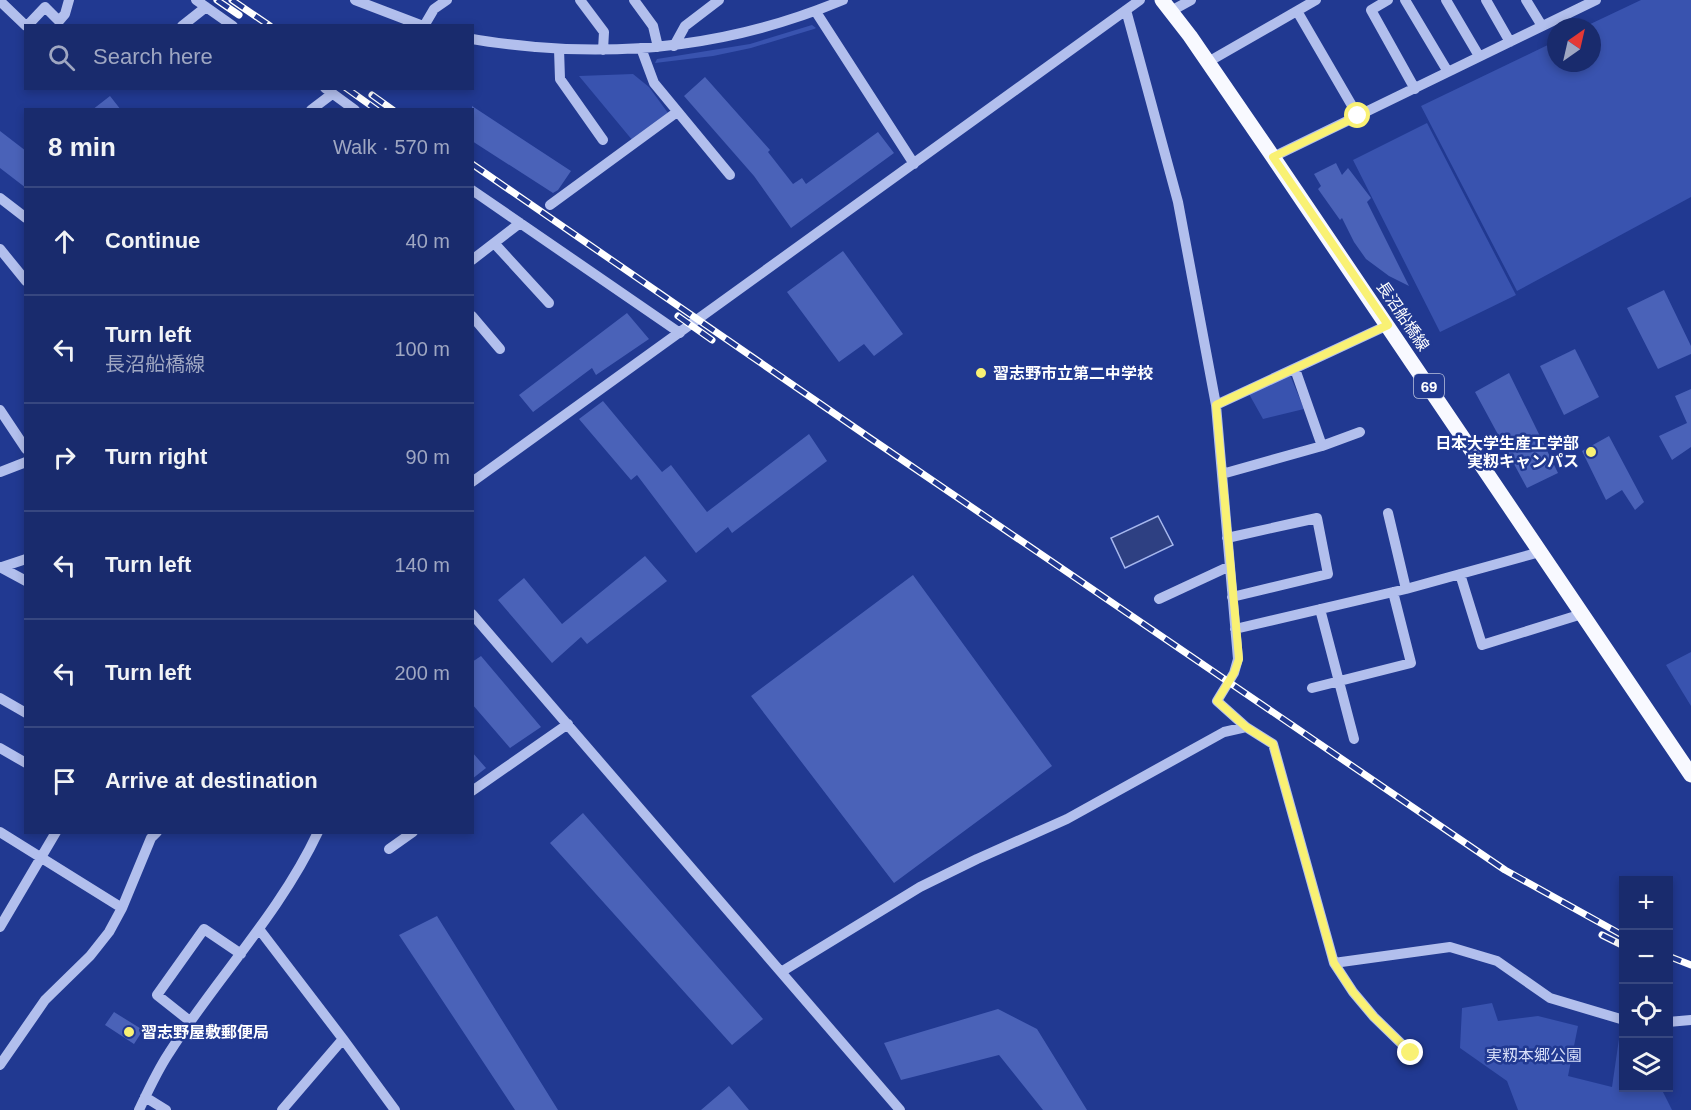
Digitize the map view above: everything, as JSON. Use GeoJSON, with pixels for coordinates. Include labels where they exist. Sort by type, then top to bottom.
{"type":"FeatureCollection","features":[{"type":"Feature","properties":{"kind":"main road","name":"長沼船橋線"},"geometry":{"type":"LineString","coordinates":[[1167,5],[1388,325],[1691,775]]}},
{"type":"Feature","properties":{"kind":"street"},"geometry":{"type":"LineString","coordinates":[[28,24],[45,7],[59,21],[65,14],[69,0]]}},
{"type":"Feature","properties":{"kind":"street"},"geometry":{"type":"LineString","coordinates":[[196,0],[230,24]]}},
{"type":"Feature","properties":{"kind":"street"},"geometry":{"type":"LineString","coordinates":[[355,0],[419,24]]}},
{"type":"Feature","properties":{"kind":"street"},"geometry":{"type":"LineString","coordinates":[[425,24],[434,9],[447,0]]}},
{"type":"Feature","properties":{"kind":"street"},"geometry":{"type":"LineString","coordinates":[[580,0],[604,32],[603,50]]}},
{"type":"Feature","properties":{"kind":"street"},"geometry":{"type":"LineString","coordinates":[[634,0],[654,26],[658,47]]}},
{"type":"Feature","properties":{"kind":"street"},"geometry":{"type":"LineString","coordinates":[[675,46],[685,26],[719,0]]}},
{"type":"Feature","properties":{"kind":"street"},"geometry":{"type":"LineString","coordinates":[[474,39],[559,49],[603,50],[675,46],[712,41],[749,32],[816,12],[843,0]]}},
{"type":"Feature","properties":{"kind":"street"},"geometry":{"type":"LineString","coordinates":[[474,481],[1140,0]]}},
{"type":"Feature","properties":{"kind":"street"},"geometry":{"type":"LineString","coordinates":[[1167,5],[1191,0]]}},
{"type":"Feature","properties":{"kind":"street"},"geometry":{"type":"LineString","coordinates":[[1208,62],[1316,0]]}},
{"type":"Feature","properties":{"kind":"street"},"geometry":{"type":"LineString","coordinates":[[1388,0],[1371,10],[1415,89]]}},
{"type":"Feature","properties":{"kind":"street"},"geometry":{"type":"LineString","coordinates":[[1405,0],[1448,72]]}},
{"type":"Feature","properties":{"kind":"street"},"geometry":{"type":"LineString","coordinates":[[1446,0],[1479,56]]}},
{"type":"Feature","properties":{"kind":"street"},"geometry":{"type":"LineString","coordinates":[[1486,0],[1510,42]]}},
{"type":"Feature","properties":{"kind":"street"},"geometry":{"type":"LineString","coordinates":[[1526,0],[1542,26]]}},
{"type":"Feature","properties":{"kind":"street"},"geometry":{"type":"LineString","coordinates":[[1273,157],[1596,0]]}},
{"type":"Feature","properties":{"kind":"street"},"geometry":{"type":"LineString","coordinates":[[0,1],[24,24]]}},
{"type":"Feature","properties":{"kind":"street"},"geometry":{"type":"LineString","coordinates":[[185,24],[206,7]]}},
{"type":"Feature","properties":{"kind":"street"},"geometry":{"type":"LineString","coordinates":[[1126,10],[1178,202],[1216,405],[1239,659],[1234,673],[1217,701],[1246,727],[1273,744],[1334,963],[1353,992],[1374,1017],[1411,1053]]}},
{"type":"Feature","properties":{"kind":"street"},"geometry":{"type":"LineString","coordinates":[[1298,11],[1358,116]]}},
{"type":"Feature","properties":{"kind":"street"},"geometry":{"type":"LineString","coordinates":[[816,12],[914,165]]}},
{"type":"Feature","properties":{"kind":"street"},"geometry":{"type":"LineString","coordinates":[[641,48],[654,82],[730,175]]}},
{"type":"Feature","properties":{"kind":"street"},"geometry":{"type":"LineString","coordinates":[[559,49],[560,79],[603,140]]}},
{"type":"Feature","properties":{"kind":"street"},"geometry":{"type":"LineString","coordinates":[[313,108],[328,91],[352,108]]}},
{"type":"Feature","properties":{"kind":"street"},"geometry":{"type":"LineString","coordinates":[[550,205],[677,112]]}},
{"type":"Feature","properties":{"kind":"street"},"geometry":{"type":"LineString","coordinates":[[474,191],[680,333]]}},
{"type":"Feature","properties":{"kind":"street"},"geometry":{"type":"LineString","coordinates":[[0,198],[24,216]]}},
{"type":"Feature","properties":{"kind":"street"},"geometry":{"type":"LineString","coordinates":[[474,258],[520,223]]}},
{"type":"Feature","properties":{"kind":"street"},"geometry":{"type":"LineString","coordinates":[[494,243],[549,303]]}},
{"type":"Feature","properties":{"kind":"street"},"geometry":{"type":"LineString","coordinates":[[1,253],[24,279]]}},
{"type":"Feature","properties":{"kind":"street"},"geometry":{"type":"LineString","coordinates":[[474,317],[500,349]]}},
{"type":"Feature","properties":{"kind":"street"},"geometry":{"type":"LineString","coordinates":[[1216,405],[1388,325]]}},
{"type":"Feature","properties":{"kind":"street"},"geometry":{"type":"LineString","coordinates":[[1295,369],[1322,446]]}},
{"type":"Feature","properties":{"kind":"street"},"geometry":{"type":"LineString","coordinates":[[0,410],[24,446]]}},
{"type":"Feature","properties":{"kind":"street"},"geometry":{"type":"LineString","coordinates":[[1222,474],[1322,446],[1360,432]]}},
{"type":"Feature","properties":{"kind":"street"},"geometry":{"type":"LineString","coordinates":[[0,472],[24,463]]}},
{"type":"Feature","properties":{"kind":"street"},"geometry":{"type":"LineString","coordinates":[[1388,513],[1406,590]]}},
{"type":"Feature","properties":{"kind":"street"},"geometry":{"type":"LineString","coordinates":[[1227,538],[1317,518],[1328,574],[1232,597]]}},
{"type":"Feature","properties":{"kind":"street"},"geometry":{"type":"LineString","coordinates":[[1235,629],[1406,590],[1540,552]]}},
{"type":"Feature","properties":{"kind":"street"},"geometry":{"type":"LineString","coordinates":[[1,567],[24,560]]}},
{"type":"Feature","properties":{"kind":"street"},"geometry":{"type":"LineString","coordinates":[[1159,598],[1230,566]]}},
{"type":"Feature","properties":{"kind":"street"},"geometry":{"type":"LineString","coordinates":[[1,567],[24,580]]}},
{"type":"Feature","properties":{"kind":"street"},"geometry":{"type":"LineString","coordinates":[[1460,574],[1482,645],[1582,614]]}},
{"type":"Feature","properties":{"kind":"street"},"geometry":{"type":"LineString","coordinates":[[1312,688],[1411,663],[1393,592]]}},
{"type":"Feature","properties":{"kind":"street"},"geometry":{"type":"LineString","coordinates":[[1320,609],[1354,739]]}},
{"type":"Feature","properties":{"kind":"street"},"geometry":{"type":"LineString","coordinates":[[474,616],[900,1110]]}},
{"type":"Feature","properties":{"kind":"street"},"geometry":{"type":"LineString","coordinates":[[0,698],[24,712]]}},
{"type":"Feature","properties":{"kind":"street"},"geometry":{"type":"LineString","coordinates":[[474,790],[568,724]]}},
{"type":"Feature","properties":{"kind":"street"},"geometry":{"type":"LineString","coordinates":[[781,972],[920,887],[1067,819],[1224,732],[1246,727]]}},
{"type":"Feature","properties":{"kind":"street"},"geometry":{"type":"LineString","coordinates":[[0,747],[24,762]]}},
{"type":"Feature","properties":{"kind":"street"},"geometry":{"type":"LineString","coordinates":[[0,832],[122,908]]}},
{"type":"Feature","properties":{"kind":"street"},"geometry":{"type":"LineString","coordinates":[[1,924],[55,834]]}},
{"type":"Feature","properties":{"kind":"street"},"geometry":{"type":"LineString","coordinates":[[0,1065],[45,1000],[90,956],[109,932],[122,908],[151,838],[155,834]]}},
{"type":"Feature","properties":{"kind":"street"},"geometry":{"type":"LineString","coordinates":[[139,1110],[168,1053],[259,929],[317,834]]}},
{"type":"Feature","properties":{"kind":"street"},"geometry":{"type":"LineString","coordinates":[[389,849],[410,834]]}},
{"type":"Feature","properties":{"kind":"street"},"geometry":{"type":"LineString","coordinates":[[192,1022],[157,995],[204,929],[241,954]]}},
{"type":"Feature","properties":{"kind":"street"},"geometry":{"type":"LineString","coordinates":[[259,929],[344,1039],[395,1110]]}},
{"type":"Feature","properties":{"kind":"street"},"geometry":{"type":"LineString","coordinates":[[1334,963],[1450,947],[1497,961],[1550,998],[1619,1019]]}},
{"type":"Feature","properties":{"kind":"street"},"geometry":{"type":"LineString","coordinates":[[1673,1022],[1691,1020]]}},
{"type":"Feature","properties":{"kind":"street"},"geometry":{"type":"LineString","coordinates":[[288,1108],[344,1039]]}},
{"type":"Feature","properties":{"kind":"street"},"geometry":{"type":"LineString","coordinates":[[145,1097],[166,1110]]}},
{"type":"Feature","properties":{"kind":"green space"},"geometry":{"type":"Polygon","coordinates":[[[1641,0],[1691,0],[1691,197],[1517,291],[1421,106],[1547,45],[1547,72],[1601,72],[1601,19],[1641,0]]]}},
{"type":"Feature","properties":{"kind":"green space"},"geometry":{"type":"Polygon","coordinates":[[[812,25],[816,28],[751,48],[713,56],[655,63],[657,59],[750,44],[812,25]]]}},
{"type":"Feature","properties":{"kind":"green space"},"geometry":{"type":"Polygon","coordinates":[[[633,74],[649,87],[668,113],[633,141],[579,76],[633,74]]]}},
{"type":"Feature","properties":{"kind":"green space"},"geometry":{"type":"Polygon","coordinates":[[[1427,123],[1516,295],[1440,332],[1353,160],[1427,123]]]}},
{"type":"Feature","properties":{"kind":"green space"},"geometry":{"type":"Polygon","coordinates":[[[1290,375],[1304,409],[1263,419],[1249,394],[1290,375]]]}},
{"type":"Feature","properties":{"kind":"green space"},"geometry":{"type":"Polygon","coordinates":[[[1691,652],[1691,706],[1666,665],[1691,652]]]}},
{"type":"Feature","properties":{"kind":"green space","name":"実籾本郷公園"},"geometry":{"type":"Polygon","coordinates":[[[1492,1003],[1498,1021],[1538,1016],[1578,1026],[1568,1076],[1612,1087],[1619,1039],[1619,1092],[1663,1092],[1672,1110],[1518,1110],[1507,1081],[1460,1048],[1462,1008],[1492,1003]]]}},
{"type":"Feature","properties":{"kind":"shaded area"},"geometry":{"type":"Polygon","coordinates":[[[1158,516],[1173,545],[1125,568],[1111,538],[1158,516]]]}},
{"type":"Feature","properties":{"kind":"building"},"geometry":{"type":"Polygon","coordinates":[[[705,77],[770,150],[768,152],[793,184],[802,178],[806,184],[878,132],[894,153],[791,228],[754,176],[684,96],[705,77]]]}},
{"type":"Feature","properties":{"kind":"building"},"geometry":{"type":"Polygon","coordinates":[[[110,96],[119,108],[95,108],[110,96]]]}},
{"type":"Feature","properties":{"kind":"building"},"geometry":{"type":"Polygon","coordinates":[[[472,106],[571,171],[558,190],[553,193],[474,142],[474,108],[472,106]]]}},
{"type":"Feature","properties":{"kind":"building"},"geometry":{"type":"Polygon","coordinates":[[[0,131],[24,149],[24,186],[0,168],[0,131]]]}},
{"type":"Feature","properties":{"kind":"building"},"geometry":{"type":"Polygon","coordinates":[[[1336,163],[1342,175],[1348,168],[1371,198],[1367,202],[1409,286],[1389,276],[1366,259],[1342,218],[1340,220],[1318,189],[1321,186],[1314,174],[1336,163]]]}},
{"type":"Feature","properties":{"kind":"building"},"geometry":{"type":"Polygon","coordinates":[[[843,251],[903,334],[874,356],[864,344],[839,362],[787,292],[843,251]]]}},
{"type":"Feature","properties":{"kind":"building"},"geometry":{"type":"Polygon","coordinates":[[[1664,290],[1691,346],[1691,354],[1658,369],[1627,308],[1664,290]]]}},
{"type":"Feature","properties":{"kind":"building"},"geometry":{"type":"Polygon","coordinates":[[[627,313],[649,339],[596,375],[592,368],[533,412],[519,395],[627,313]]]}},
{"type":"Feature","properties":{"kind":"building"},"geometry":{"type":"Polygon","coordinates":[[[1575,349],[1599,397],[1564,415],[1540,366],[1575,349]]]}},
{"type":"Feature","properties":{"kind":"building"},"geometry":{"type":"Polygon","coordinates":[[[1509,373],[1558,473],[1527,488],[1475,392],[1509,373]]]}},
{"type":"Feature","properties":{"kind":"building"},"geometry":{"type":"Polygon","coordinates":[[[1691,389],[1691,447],[1672,460],[1659,436],[1687,423],[1675,396],[1691,389]]]}},
{"type":"Feature","properties":{"kind":"building"},"geometry":{"type":"Polygon","coordinates":[[[603,401],[662,472],[671,465],[707,512],[809,434],[827,461],[732,533],[728,527],[696,553],[637,475],[631,480],[579,419],[603,401]]]}},
{"type":"Feature","properties":{"kind":"building"},"geometry":{"type":"Polygon","coordinates":[[[1609,436],[1644,502],[1635,510],[1622,490],[1606,500],[1582,451],[1609,436]]]}},
{"type":"Feature","properties":{"kind":"building"},"geometry":{"type":"Polygon","coordinates":[[[645,556],[667,581],[587,644],[581,637],[552,663],[498,600],[524,578],[562,624],[645,556]]]}},
{"type":"Feature","properties":{"kind":"building"},"geometry":{"type":"Polygon","coordinates":[[[913,575],[1052,766],[894,883],[751,696],[913,575]]]}},
{"type":"Feature","properties":{"kind":"building"},"geometry":{"type":"Polygon","coordinates":[[[481,656],[541,727],[510,748],[474,706],[474,661],[481,656]]]}},
{"type":"Feature","properties":{"kind":"building"},"geometry":{"type":"Polygon","coordinates":[[[474,754],[486,768],[474,777],[474,754]]]}},
{"type":"Feature","properties":{"kind":"building"},"geometry":{"type":"Polygon","coordinates":[[[583,813],[763,1019],[732,1045],[550,843],[583,813]]]}},
{"type":"Feature","properties":{"kind":"building"},"geometry":{"type":"Polygon","coordinates":[[[437,916],[558,1110],[515,1110],[399,935],[437,916]]]}},
{"type":"Feature","properties":{"kind":"building"},"geometry":{"type":"Polygon","coordinates":[[[998,1009],[1037,1029],[1087,1110],[1043,1110],[999,1055],[901,1080],[884,1043],[998,1009]]]}},
{"type":"Feature","properties":{"kind":"building"},"geometry":{"type":"Polygon","coordinates":[[[114,1012],[143,1030],[134,1044],[105,1025],[114,1012]]]}},
{"type":"Feature","properties":{"kind":"building"},"geometry":{"type":"Polygon","coordinates":[[[729,1086],[749,1110],[701,1110],[729,1086]]]}},
{"type":"Feature","properties":{"kind":"railway"},"geometry":{"type":"LineString","coordinates":[[217,0],[239,15]]}},
{"type":"Feature","properties":{"kind":"railway"},"geometry":{"type":"LineString","coordinates":[[232,0],[267,24]]}},
{"type":"Feature","properties":{"kind":"railway"},"geometry":{"type":"LineString","coordinates":[[349,90],[374,108]]}},
{"type":"Feature","properties":{"kind":"railway"},"geometry":{"type":"LineString","coordinates":[[372,95],[390,108]]}},
{"type":"Feature","properties":{"kind":"railway"},"geometry":{"type":"LineString","coordinates":[[474,165],[1505,870],[1619,933]]}},
{"type":"Feature","properties":{"kind":"railway"},"geometry":{"type":"LineString","coordinates":[[678,316],[712,340]]}},
{"type":"Feature","properties":{"kind":"railway"},"geometry":{"type":"LineString","coordinates":[[1602,935],[1619,944]]}},
{"type":"Feature","properties":{"kind":"railway"},"geometry":{"type":"LineString","coordinates":[[1673,958],[1691,965]]}},
{"type":"Feature","properties":{"kind":"place","name":"習志野市立第二中学校"},"geometry":{"type":"Point","coordinates":[981,373]}},
{"type":"Feature","properties":{"kind":"place","name":"日本大学生産工学部 実籾キャンパス"},"geometry":{"type":"Point","coordinates":[1591,452]}},
{"type":"Feature","properties":{"kind":"place","name":"習志野屋敷郵便局"},"geometry":{"type":"Point","coordinates":[129,1032]}},
{"type":"Feature","properties":{"kind":"route"},"geometry":{"type":"LineString","coordinates":[[1358,116],[1273,157],[1388,325],[1216,405],[1239,659],[1234,673],[1217,701],[1246,727],[1273,744],[1334,963],[1353,992],[1374,1017],[1411,1053]]}}]}
